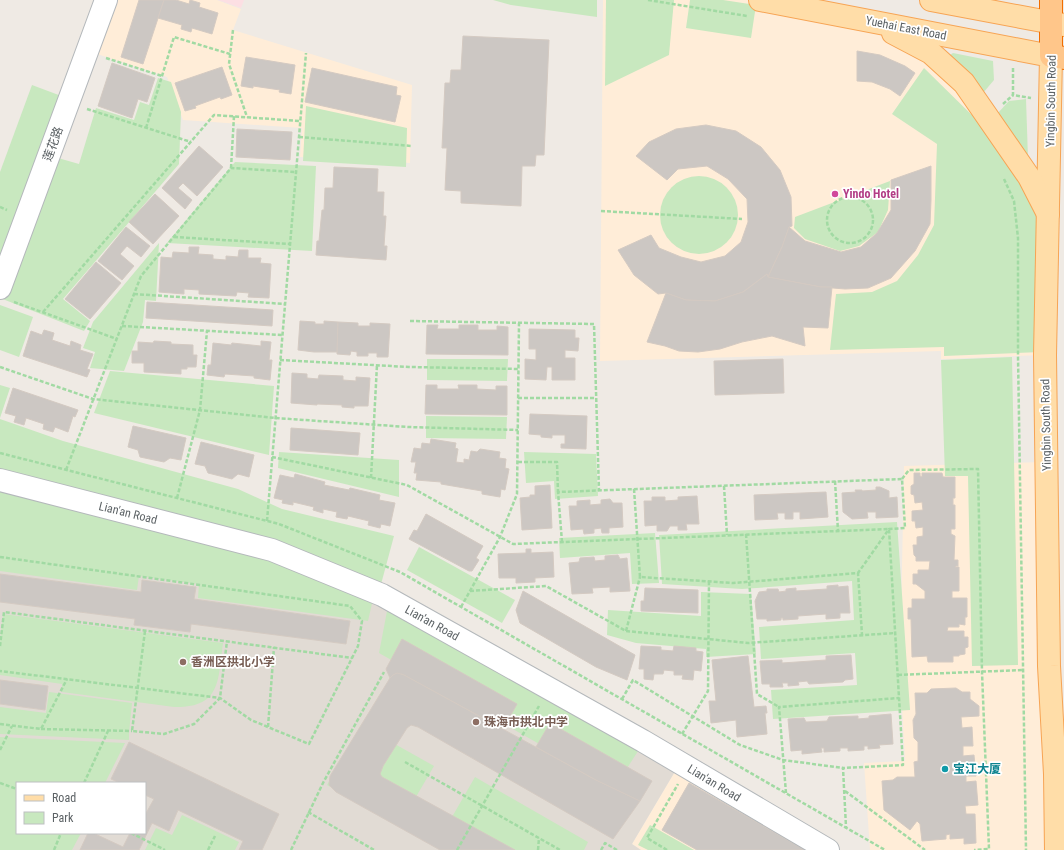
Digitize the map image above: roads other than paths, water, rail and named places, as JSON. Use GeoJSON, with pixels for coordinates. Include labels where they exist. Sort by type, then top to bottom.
{"type":"FeatureCollection","features":[{"type":"Feature","properties":{"kind":"highway","name":"Yingbin South Road"},"geometry":{"type":"LineString","coordinates":[[1051,0],[1057,24],[1058,57]]}},
{"type":"Feature","properties":{"kind":"main road"},"geometry":{"type":"LineString","coordinates":[[931,0],[1057,24]]}},
{"type":"Feature","properties":{"kind":"main road","name":"Yuehai East Road"},"geometry":{"type":"LineString","coordinates":[[757,9],[873,22],[1058,57]]}},
{"type":"Feature","properties":{"kind":"main road"},"geometry":{"type":"LineString","coordinates":[[873,22],[931,53],[964,83],[1029,177],[1048,216]]}},
{"type":"Feature","properties":{"kind":"main road","name":"Yingbin South Road"},"geometry":{"type":"LineString","coordinates":[[1056,850],[1055,774],[1049,658],[1045,355],[1048,216],[1058,57]]}},
{"type":"Feature","properties":{"kind":"main road"},"geometry":{"type":"LineString","coordinates":[[1047,283],[1052,266],[1057,258],[1064,253]]}},
{"type":"Feature","properties":{"kind":"main road"},"geometry":{"type":"LineString","coordinates":[[1055,774],[1058,746],[1064,736]]}},
{"type":"Feature","properties":{"kind":"street","name":"莲花路"},"geometry":{"type":"LineString","coordinates":[[4,294],[68,103],[106,0]]}},
{"type":"Feature","properties":{"kind":"street","name":"Lian'an Road"},"geometry":{"type":"LineString","coordinates":[[0,480],[272,550],[382,595],[643,741],[828,850]]}},
{"type":"Feature","properties":{"kind":"place","name":"Yindo Hotel"},"geometry":{"type":"Point","coordinates":[835,194]}},
{"type":"Feature","properties":{"kind":"place","name":"香洲区拱北小学"},"geometry":{"type":"Point","coordinates":[183,662]}},
{"type":"Feature","properties":{"kind":"place","name":"珠海市拱北中学"},"geometry":{"type":"Point","coordinates":[476,722]}},
{"type":"Feature","properties":{"kind":"place","name":"宝江大厦"},"geometry":{"type":"Point","coordinates":[945,769]}}]}
